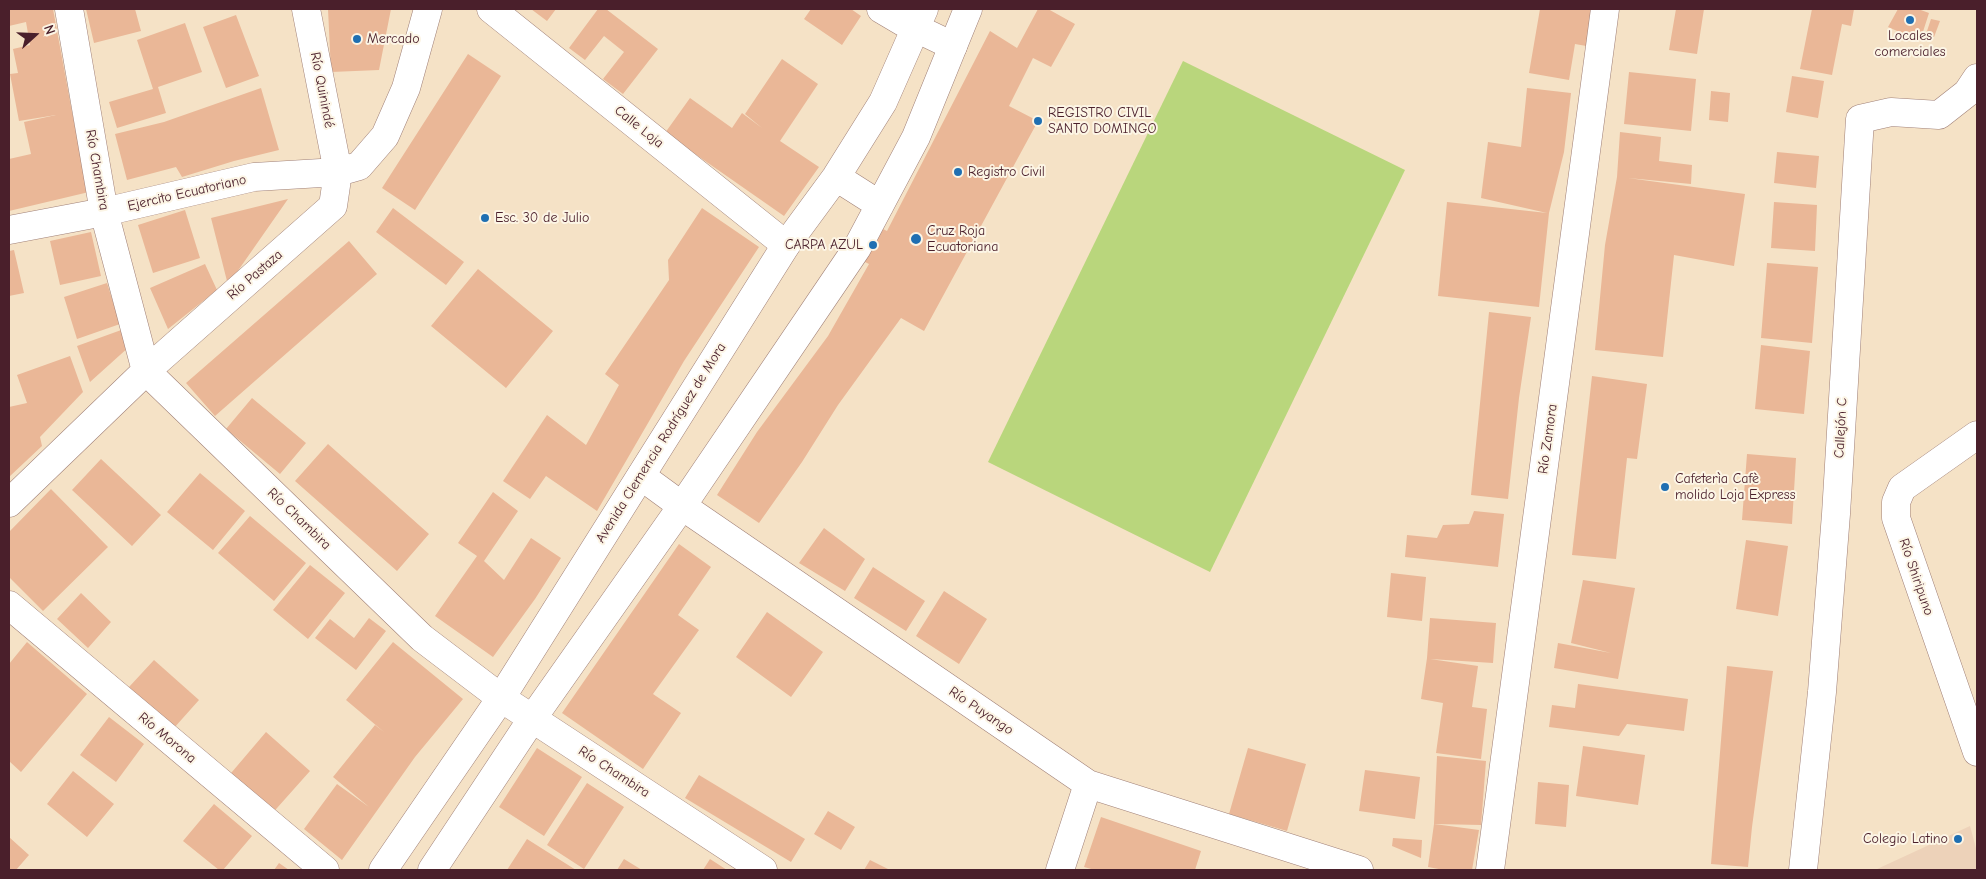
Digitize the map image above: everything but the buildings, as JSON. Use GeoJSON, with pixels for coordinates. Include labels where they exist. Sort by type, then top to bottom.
{"type":"FeatureCollection","features":[{"type":"Feature","properties":{"kind":"street","name":"Río Chambira"},"geometry":{"type":"LineString","coordinates":[[69,9],[104,212],[146,371],[422,638],[501,698],[763,870]]}},
{"type":"Feature","properties":{"kind":"street","name":"Río Quinindé"},"geometry":{"type":"LineString","coordinates":[[306,9],[338,172]]}},
{"type":"Feature","properties":{"kind":"street"},"geometry":{"type":"LineString","coordinates":[[338,172],[360,166],[385,136],[406,88],[428,9]]}},
{"type":"Feature","properties":{"kind":"street","name":"Calle Loja"},"geometry":{"type":"LineString","coordinates":[[491,9],[786,246]]}},
{"type":"Feature","properties":{"kind":"street"},"geometry":{"type":"LineString","coordinates":[[881,9],[921,19],[953,46]]}},
{"type":"Feature","properties":{"kind":"street"},"geometry":{"type":"LineString","coordinates":[[432,870],[532,718],[682,506],[857,248],[916,137],[968,9]]}},
{"type":"Feature","properties":{"kind":"street","name":"Río Zamora"},"geometry":{"type":"LineString","coordinates":[[1490,870],[1606,9]]}},
{"type":"Feature","properties":{"kind":"street","name":"Avenida Clemencia Rodríguez de Mora"},"geometry":{"type":"LineString","coordinates":[[384,870],[501,698],[786,246],[836,177],[882,102],[921,19]]}},
{"type":"Feature","properties":{"kind":"street","name":"Callejón C"},"geometry":{"type":"LineString","coordinates":[[1803,870],[1822,692],[1836,514],[1860,119],[1891,112],[1939,115],[1968,93],[1977,78]]}},
{"type":"Feature","properties":{"kind":"street","name":"Ejercito Ecuatoriano"},"geometry":{"type":"LineString","coordinates":[[9,230],[104,212],[254,177],[338,172]]}},
{"type":"Feature","properties":{"kind":"street","name":"Río Pastaza"},"geometry":{"type":"LineString","coordinates":[[9,503],[146,371],[333,206],[338,172]]}},
{"type":"Feature","properties":{"kind":"street"},"geometry":{"type":"LineString","coordinates":[[836,177],[880,205]]}},
{"type":"Feature","properties":{"kind":"street","name":"Río Shiripuno"},"geometry":{"type":"LineString","coordinates":[[1976,744],[1896,518],[1896,502],[1902,488],[1977,435]]}},
{"type":"Feature","properties":{"kind":"street","name":"Río Puyango"},"geometry":{"type":"LineString","coordinates":[[641,476],[1088,784],[1359,870]]}},
{"type":"Feature","properties":{"kind":"street","name":"Río Morona"},"geometry":{"type":"LineString","coordinates":[[9,605],[325,870]]}},
{"type":"Feature","properties":{"kind":"street"},"geometry":{"type":"LineString","coordinates":[[1060,870],[1088,784]]}},
{"type":"Feature","properties":{"kind":"shaded area","name":"Colegio Latino"},"geometry":{"type":"Polygon","coordinates":[[[1970,826],[1977,852],[1977,870],[1875,870],[1970,826]]]}},
{"type":"Feature","properties":{"kind":"green space"},"geometry":{"type":"Polygon","coordinates":[[[1183,61],[1405,170],[1210,572],[988,462],[1183,61]]]}},
{"type":"Feature","properties":{"kind":"place","name":"Locales comerciales"},"geometry":{"type":"Point","coordinates":[1910,20]}},
{"type":"Feature","properties":{"kind":"place","name":"Mercado"},"geometry":{"type":"Point","coordinates":[357,39]}},
{"type":"Feature","properties":{"kind":"place","name":"REGISTRO CIVIL SANTO DOMINGO"},"geometry":{"type":"Point","coordinates":[1038,121]}},
{"type":"Feature","properties":{"kind":"place","name":"Registro Civil"},"geometry":{"type":"Point","coordinates":[958,172]}},
{"type":"Feature","properties":{"kind":"place","name":"Esc. 30 de Julio"},"geometry":{"type":"Point","coordinates":[485,218]}},
{"type":"Feature","properties":{"kind":"place","name":"Cruz Roja Ecuatoriana"},"geometry":{"type":"Point","coordinates":[916,239]}},
{"type":"Feature","properties":{"kind":"place","name":"CARPA AZUL"},"geometry":{"type":"Point","coordinates":[873,245]}},
{"type":"Feature","properties":{"kind":"place","name":"Cafeterìa Cafè molido Loja Express"},"geometry":{"type":"Point","coordinates":[1665,487]}},
{"type":"Feature","properties":{"kind":"place","name":"Colegio Latino"},"geometry":{"type":"Point","coordinates":[1958,839]}}]}
